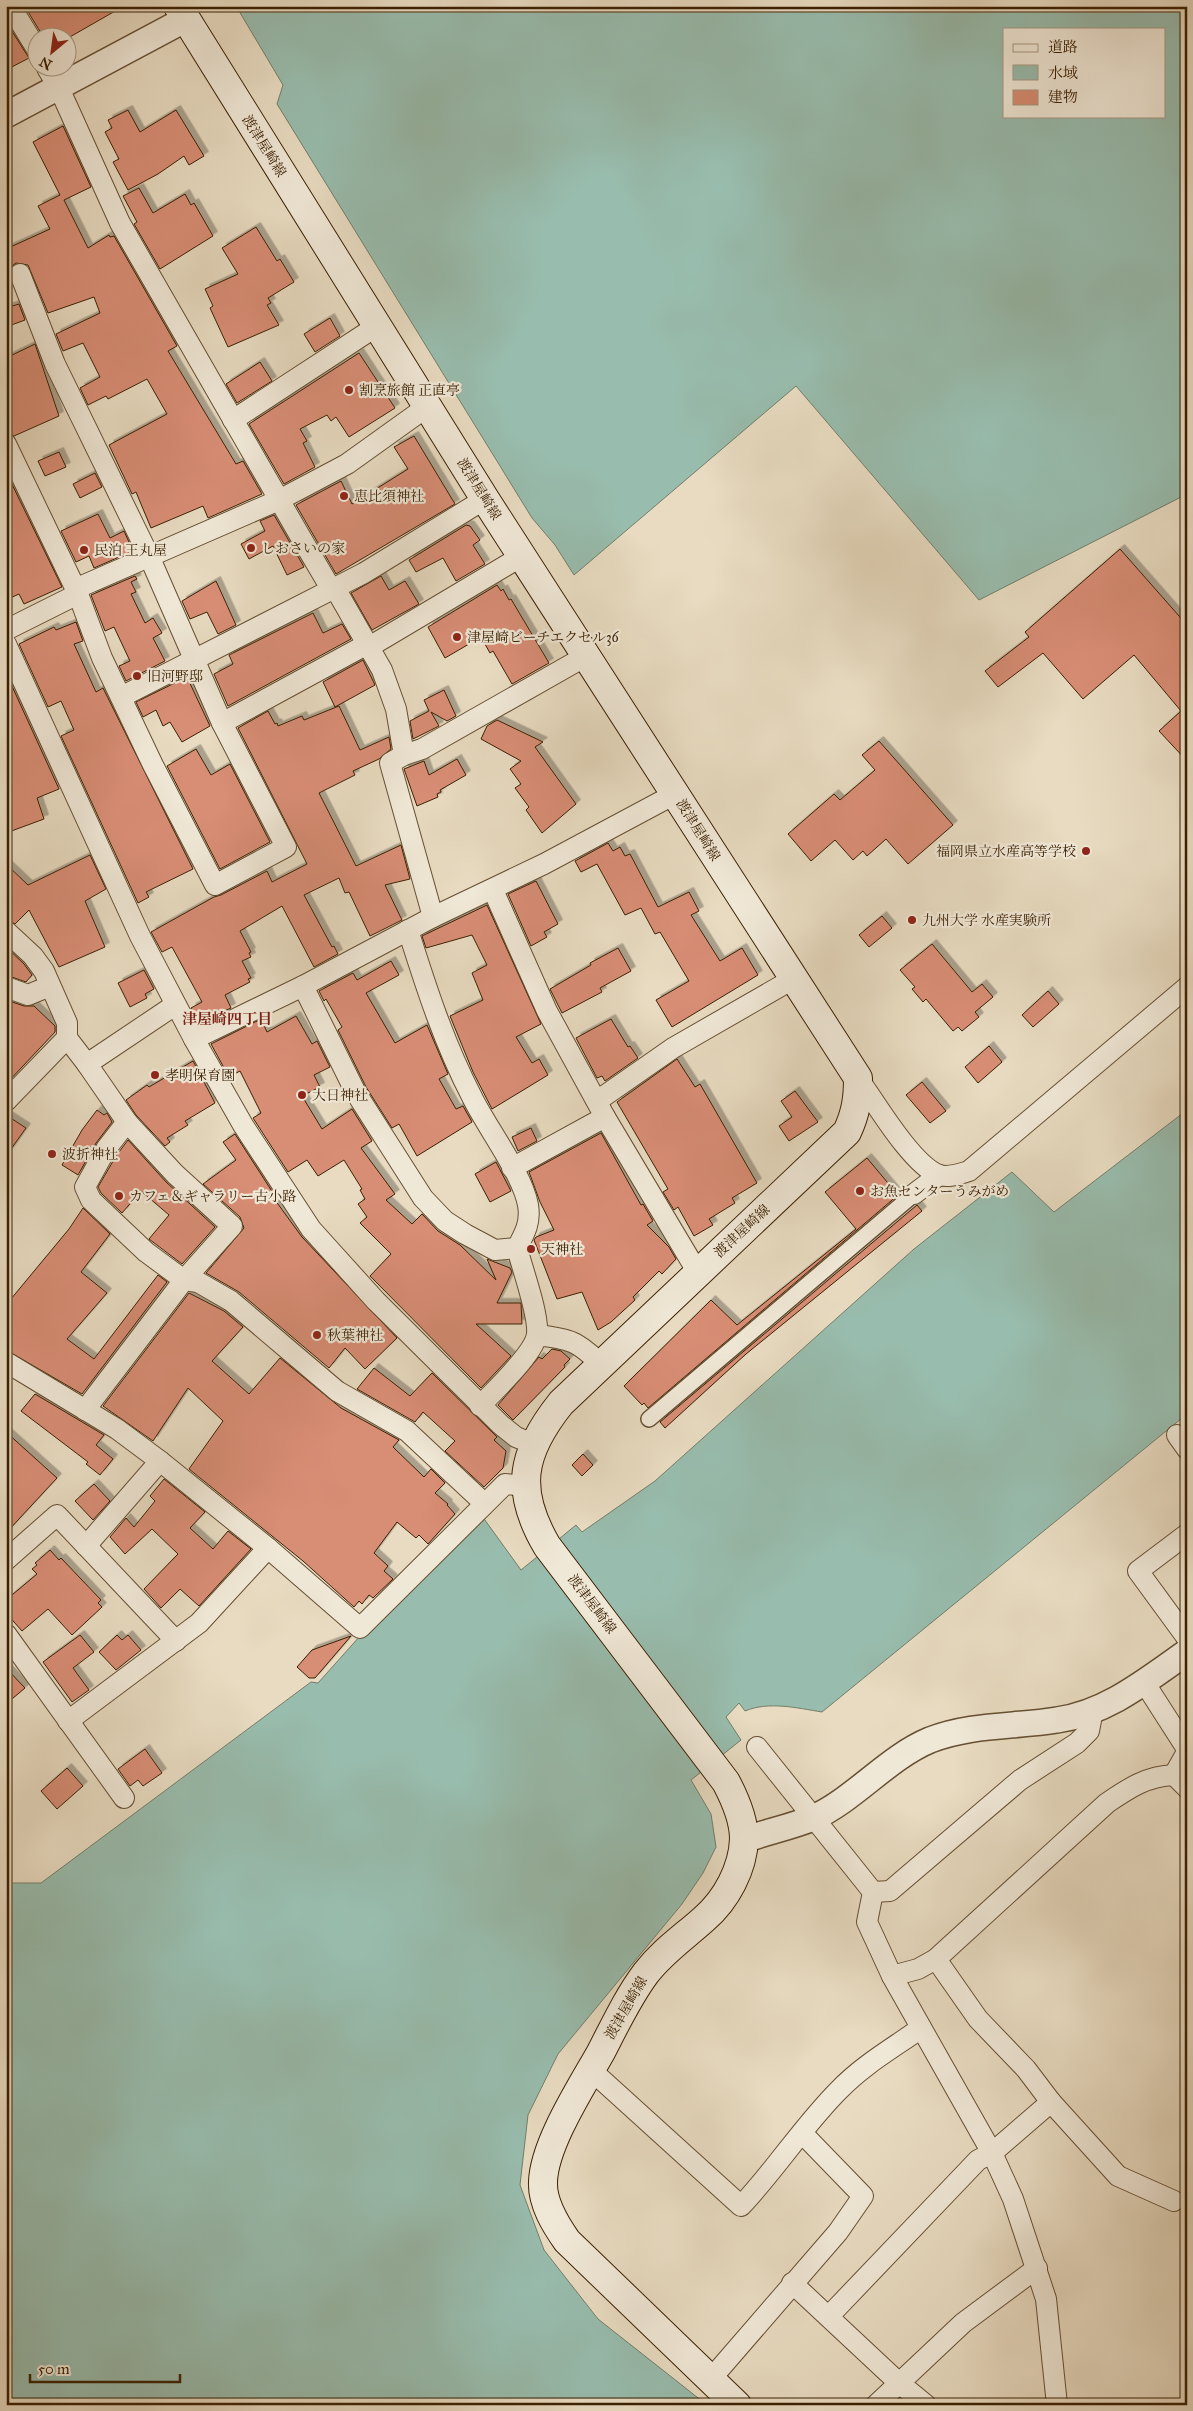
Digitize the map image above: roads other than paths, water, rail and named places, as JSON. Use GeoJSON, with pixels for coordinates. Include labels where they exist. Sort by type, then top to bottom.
{"type":"FeatureCollection","features":[{"type":"Feature","properties":{"kind":"main road","name":"渡津屋崎線"},"geometry":{"type":"LineString","coordinates":[[182,13],[485,500],[858,1078],[858,1097],[854,1115],[847,1132],[561,1403],[546,1422],[533,1444],[526,1486],[528,1504],[535,1525],[547,1546],[712,1761],[736,1801],[744,1840],[739,1863],[731,1884],[720,1902],[706,1918],[660,1955],[646,1974],[591,2070],[546,2161],[543,2184],[548,2207],[556,2226],[567,2241],[737,2405]]}},
{"type":"Feature","properties":{"kind":"street"},"geometry":{"type":"LineString","coordinates":[[10,8],[28,36]]}},
{"type":"Feature","properties":{"kind":"street"},"geometry":{"type":"LineString","coordinates":[[78,65],[182,13]]}},
{"type":"Feature","properties":{"kind":"street"},"geometry":{"type":"LineString","coordinates":[[6,115],[53,78],[120,223],[327,582],[334,589],[382,670],[396,709],[404,755]]}},
{"type":"Feature","properties":{"kind":"street"},"geometry":{"type":"LineString","coordinates":[[6,444],[77,592],[102,658],[215,885],[286,847],[222,723],[149,556],[55,364],[20,274]]}},
{"type":"Feature","properties":{"kind":"street"},"geometry":{"type":"LineString","coordinates":[[233,420],[377,326]]}},
{"type":"Feature","properties":{"kind":"street"},"geometry":{"type":"LineString","coordinates":[[6,630],[149,556],[279,500],[347,464],[428,406]]}},
{"type":"Feature","properties":{"kind":"street"},"geometry":{"type":"LineString","coordinates":[[121,697],[364,573],[485,500]]}},
{"type":"Feature","properties":{"kind":"street"},"geometry":{"type":"LineString","coordinates":[[222,723],[352,652],[369,647],[522,556]]}},
{"type":"Feature","properties":{"kind":"street"},"geometry":{"type":"LineString","coordinates":[[6,644],[140,936],[175,1005],[243,1125],[311,1229],[376,1301],[480,1406],[516,1437],[533,1444]]}},
{"type":"Feature","properties":{"kind":"street"},"geometry":{"type":"LineString","coordinates":[[433,917],[390,763],[422,748],[586,656]]}},
{"type":"Feature","properties":{"kind":"street"},"geometry":{"type":"LineString","coordinates":[[194,1039],[303,986],[433,917],[493,890],[675,794]]}},
{"type":"Feature","properties":{"kind":"street"},"geometry":{"type":"LineString","coordinates":[[493,890],[547,1011],[601,1109],[698,1273]]}},
{"type":"Feature","properties":{"kind":"street"},"geometry":{"type":"LineString","coordinates":[[408,930],[435,1013],[451,1054],[472,1098],[522,1186],[529,1218],[525,1233],[517,1248],[531,1300],[537,1335],[521,1364],[480,1406]]}},
{"type":"Feature","properties":{"kind":"street"},"geometry":{"type":"LineString","coordinates":[[6,931],[33,956],[50,986],[67,1023],[67,1038],[126,1122],[175,1174],[232,1226],[184,1280],[85,1410]]}},
{"type":"Feature","properties":{"kind":"street"},"geometry":{"type":"LineString","coordinates":[[512,1168],[601,1109],[673,1048],[793,979]]}},
{"type":"Feature","properties":{"kind":"street"},"geometry":{"type":"LineString","coordinates":[[6,987],[28,995],[50,986]]}},
{"type":"Feature","properties":{"kind":"street"},"geometry":{"type":"LineString","coordinates":[[303,986],[356,1093],[423,1198],[444,1221],[473,1238],[496,1250],[517,1248]]}},
{"type":"Feature","properties":{"kind":"street"},"geometry":{"type":"LineString","coordinates":[[858,1078],[918,1162],[939,1175],[953,1176],[969,1171],[1187,987]]}},
{"type":"Feature","properties":{"kind":"street"},"geometry":{"type":"LineString","coordinates":[[87,1064],[175,1005]]}},
{"type":"Feature","properties":{"kind":"street"},"geometry":{"type":"LineString","coordinates":[[6,1101],[67,1038]]}},
{"type":"Feature","properties":{"kind":"street"},"geometry":{"type":"LineString","coordinates":[[126,1122],[106,1149],[85,1187],[91,1200],[146,1252],[184,1280],[198,1282],[231,1301],[336,1391],[407,1431],[484,1503]]}},
{"type":"Feature","properties":{"kind":"street"},"geometry":{"type":"LineString","coordinates":[[649,1419],[914,1194],[939,1175]]}},
{"type":"Feature","properties":{"kind":"street"},"geometry":{"type":"LineString","coordinates":[[537,1335],[567,1338],[588,1352],[602,1365]]}},
{"type":"Feature","properties":{"kind":"street"},"geometry":{"type":"LineString","coordinates":[[6,1362],[117,1429],[160,1461],[268,1548],[360,1628],[504,1484],[526,1486]]}},
{"type":"Feature","properties":{"kind":"street"},"geometry":{"type":"LineString","coordinates":[[86,1546],[160,1461]]}},
{"type":"Feature","properties":{"kind":"street"},"geometry":{"type":"LineString","coordinates":[[6,1560],[57,1515],[176,1641]]}},
{"type":"Feature","properties":{"kind":"street"},"geometry":{"type":"LineString","coordinates":[[1187,1534],[1138,1571],[1187,1638]]}},
{"type":"Feature","properties":{"kind":"street"},"geometry":{"type":"LineString","coordinates":[[68,1721],[199,1623],[268,1548]]}},
{"type":"Feature","properties":{"kind":"street"},"geometry":{"type":"LineString","coordinates":[[6,1634],[124,1798]]}},
{"type":"Feature","properties":{"kind":"street"},"geometry":{"type":"LineString","coordinates":[[744,1840],[813,1818],[902,1756],[929,1740],[985,1726],[1058,1720],[1093,1710],[1144,1682],[1187,1652]]}},
{"type":"Feature","properties":{"kind":"street"},"geometry":{"type":"LineString","coordinates":[[892,1976],[918,1969],[936,1959],[1107,1803],[1128,1789],[1157,1776],[1180,1782],[1187,1751],[1144,1682]]}},
{"type":"Feature","properties":{"kind":"street"},"geometry":{"type":"LineString","coordinates":[[872,1892],[890,1891],[1020,1780],[1077,1743],[1089,1731],[1093,1710]]}},
{"type":"Feature","properties":{"kind":"street"},"geometry":{"type":"LineString","coordinates":[[757,1747],[775,1767],[872,1892],[867,1922],[892,1976],[992,2153],[1013,2199],[1046,2299],[1057,2405]]}},
{"type":"Feature","properties":{"kind":"street"},"geometry":{"type":"LineString","coordinates":[[936,1959],[978,2019],[1026,2069],[1052,2102],[1118,2176],[1174,2201]]}},
{"type":"Feature","properties":{"kind":"street"},"geometry":{"type":"LineString","coordinates":[[591,2070],[741,2206],[764,2182],[822,2108],[861,2070],[922,2028]]}},
{"type":"Feature","properties":{"kind":"street"},"geometry":{"type":"LineString","coordinates":[[829,2316],[978,2160],[992,2153],[1052,2102]]}},
{"type":"Feature","properties":{"kind":"street"},"geometry":{"type":"LineString","coordinates":[[710,2380],[838,2232],[863,2196],[802,2133]]}},
{"type":"Feature","properties":{"kind":"street"},"geometry":{"type":"LineString","coordinates":[[876,2405],[898,2382],[963,2323],[1037,2268]]}},
{"type":"Feature","properties":{"kind":"street"},"geometry":{"type":"LineString","coordinates":[[792,2283],[898,2382],[926,2405]]}},
{"type":"Feature","properties":{"kind":"water"},"geometry":{"type":"Polygon","coordinates":[[[236,6],[1187,6],[1187,494],[979,600],[796,386],[574,575],[555,545],[532,518],[277,104],[283,85],[236,6]]]}},
{"type":"Feature","properties":{"kind":"water"},"geometry":{"type":"Polygon","coordinates":[[[1187,1110],[1187,1414],[822,1712],[773,1706],[764,1706],[745,1711],[739,1703],[726,1717],[741,1740],[691,1780],[711,1814],[716,1847],[703,1873],[682,1904],[558,2054],[528,2115],[520,2185],[544,2250],[598,2319],[707,2405],[6,2405],[6,1883],[41,1883],[311,1682],[318,1683],[360,1636],[482,1516],[521,1570],[576,1525],[582,1532],[655,1481],[914,1249],[1012,1172],[1054,1212],[1187,1110]]]}},
{"type":"Feature","properties":{"kind":"place","name":"割烹旅館 正直亭"},"geometry":{"type":"Point","coordinates":[349,390]}},
{"type":"Feature","properties":{"kind":"place","name":"恵比須神社"},"geometry":{"type":"Point","coordinates":[344,496]}},
{"type":"Feature","properties":{"kind":"place","name":"しおさいの家"},"geometry":{"type":"Point","coordinates":[251,548]}},
{"type":"Feature","properties":{"kind":"place","name":"民泊 王丸屋"},"geometry":{"type":"Point","coordinates":[84,550]}},
{"type":"Feature","properties":{"kind":"place","name":"津屋崎ビーチエクセル36"},"geometry":{"type":"Point","coordinates":[457,637]}},
{"type":"Feature","properties":{"kind":"place","name":"旧河野邸"},"geometry":{"type":"Point","coordinates":[137,676]}},
{"type":"Feature","properties":{"kind":"place","name":"福岡県立水産高等学校"},"geometry":{"type":"Point","coordinates":[1086,851]}},
{"type":"Feature","properties":{"kind":"place","name":"九州大学 水産実験所"},"geometry":{"type":"Point","coordinates":[912,920]}},
{"type":"Feature","properties":{"kind":"place","name":"孝明保育園"},"geometry":{"type":"Point","coordinates":[155,1075]}},
{"type":"Feature","properties":{"kind":"place","name":"大日神社"},"geometry":{"type":"Point","coordinates":[302,1095]}},
{"type":"Feature","properties":{"kind":"place","name":"波折神社"},"geometry":{"type":"Point","coordinates":[52,1154]}},
{"type":"Feature","properties":{"kind":"place","name":"お魚センターうみがめ"},"geometry":{"type":"Point","coordinates":[860,1191]}},
{"type":"Feature","properties":{"kind":"place","name":"カフェ＆ギャラリー古小路"},"geometry":{"type":"Point","coordinates":[119,1196]}},
{"type":"Feature","properties":{"kind":"place","name":"天神社"},"geometry":{"type":"Point","coordinates":[531,1249]}},
{"type":"Feature","properties":{"kind":"place","name":"秋葉神社"},"geometry":{"type":"Point","coordinates":[317,1335]}},
{"type":"Feature","properties":{"kind":"district","name":"津屋崎四丁目"},"geometry":{"type":"Point","coordinates":[227,1019]}}]}
